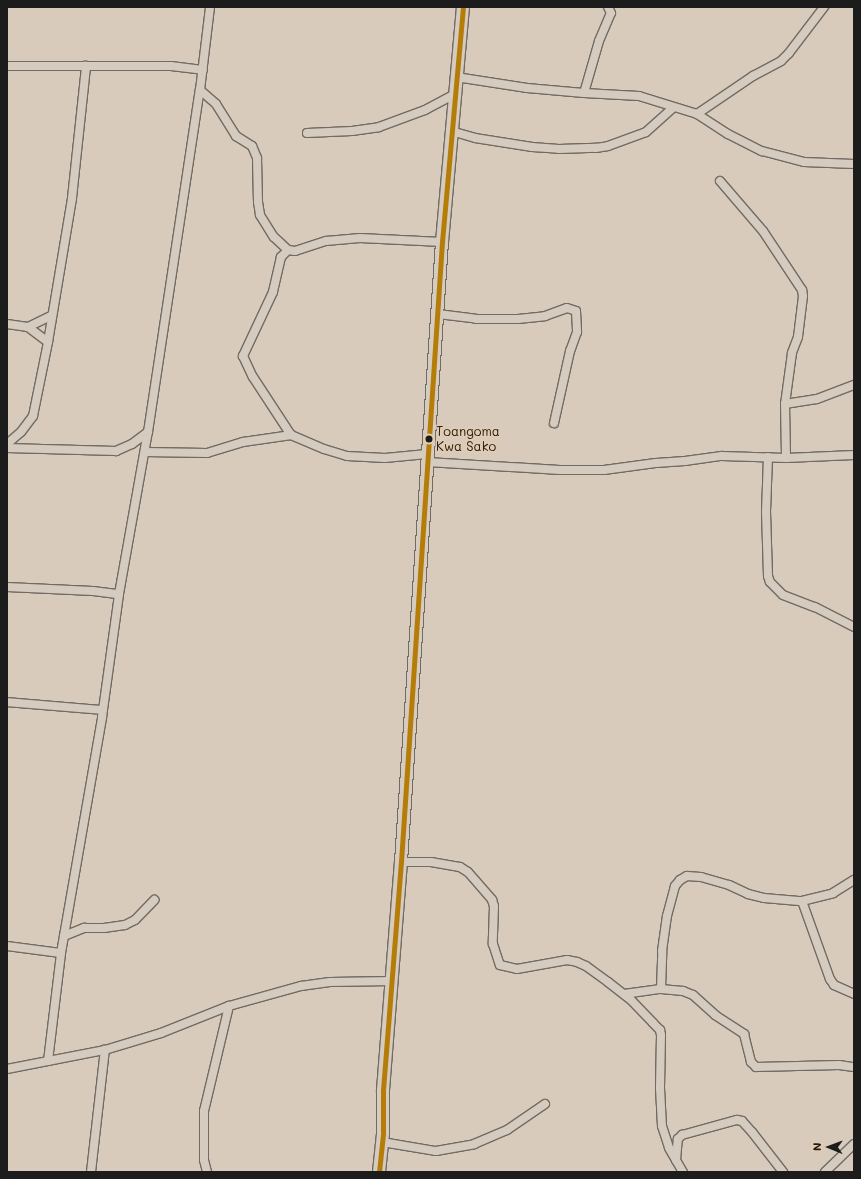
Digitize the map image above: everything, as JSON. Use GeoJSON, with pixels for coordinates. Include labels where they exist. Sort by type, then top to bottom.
{"type":"FeatureCollection","features":[{"type":"Feature","properties":{"kind":"main road"},"geometry":{"type":"LineString","coordinates":[[379,1172],[382,1142],[383,1090],[401,862],[442,242],[463,7]]}},
{"type":"Feature","properties":{"kind":"street"},"geometry":{"type":"LineString","coordinates":[[48,1061],[61,953],[103,710],[119,594],[145,452],[203,70],[210,7]]}},
{"type":"Feature","properties":{"kind":"street"},"geometry":{"type":"LineString","coordinates":[[584,93],[599,41],[611,13],[608,7]]}},
{"type":"Feature","properties":{"kind":"street"},"geometry":{"type":"LineString","coordinates":[[697,114],[753,76],[781,61],[789,53],[824,7]]}},
{"type":"Feature","properties":{"kind":"street"},"geometry":{"type":"LineString","coordinates":[[7,66],[171,66],[203,70]]}},
{"type":"Feature","properties":{"kind":"street"},"geometry":{"type":"LineString","coordinates":[[7,444],[21,432],[33,416],[48,342],[51,316],[72,198],[86,66]]}},
{"type":"Feature","properties":{"kind":"street"},"geometry":{"type":"LineString","coordinates":[[456,77],[527,88],[639,96],[673,108],[697,114],[734,138],[762,151],[804,162],[854,164]]}},
{"type":"Feature","properties":{"kind":"street"},"geometry":{"type":"LineString","coordinates":[[200,90],[216,104],[236,136],[252,146],[257,158],[258,202],[260,215],[274,237],[288,250],[295,251],[326,241],[360,238],[442,242]]}},
{"type":"Feature","properties":{"kind":"street"},"geometry":{"type":"LineString","coordinates":[[308,133],[352,131],[379,127],[425,110],[455,94]]}},
{"type":"Feature","properties":{"kind":"street"},"geometry":{"type":"LineString","coordinates":[[452,131],[476,138],[532,147],[559,149],[596,148],[608,146],[646,132],[673,108]]}},
{"type":"Feature","properties":{"kind":"street"},"geometry":{"type":"LineString","coordinates":[[720,181],[763,231],[802,290],[804,304],[798,337],[792,353],[786,404],[786,458]]}},
{"type":"Feature","properties":{"kind":"street"},"geometry":{"type":"LineString","coordinates":[[288,250],[281,257],[273,292],[243,356],[253,377],[291,435]]}},
{"type":"Feature","properties":{"kind":"street"},"geometry":{"type":"LineString","coordinates":[[438,314],[476,319],[518,319],[545,316],[567,308],[576,311],[577,332],[570,351],[554,423]]}},
{"type":"Feature","properties":{"kind":"street"},"geometry":{"type":"LineString","coordinates":[[28,327],[51,316]]}},
{"type":"Feature","properties":{"kind":"street"},"geometry":{"type":"LineString","coordinates":[[7,324],[28,327],[48,342]]}},
{"type":"Feature","properties":{"kind":"street"},"geometry":{"type":"LineString","coordinates":[[786,404],[817,399],[854,385]]}},
{"type":"Feature","properties":{"kind":"street"},"geometry":{"type":"LineString","coordinates":[[7,448],[116,451],[132,444],[148,432]]}},
{"type":"Feature","properties":{"kind":"street"},"geometry":{"type":"LineString","coordinates":[[145,452],[207,453],[243,442],[291,435],[324,449],[347,456],[427,458],[560,470],[604,470],[656,463],[685,462],[722,456],[786,458],[854,455]]}},
{"type":"Feature","properties":{"kind":"street"},"geometry":{"type":"LineString","coordinates":[[768,457],[766,512],[768,576],[770,582],[783,594],[854,627]]}},
{"type":"Feature","properties":{"kind":"street"},"geometry":{"type":"LineString","coordinates":[[7,587],[93,591],[119,594]]}},
{"type":"Feature","properties":{"kind":"street"},"geometry":{"type":"LineString","coordinates":[[7,702],[103,710]]}},
{"type":"Feature","properties":{"kind":"street"},"geometry":{"type":"LineString","coordinates":[[401,862],[431,862],[460,867],[468,872],[492,900],[494,906],[492,944],[500,965],[517,969],[567,960],[577,962],[586,966],[624,994],[660,1030],[662,1126],[665,1137],[683,1172]]}},
{"type":"Feature","properties":{"kind":"street"},"geometry":{"type":"LineString","coordinates":[[661,989],[662,951],[667,916],[675,886],[680,880],[687,876],[701,877],[729,884],[753,896],[802,901],[832,893],[854,880]]}},
{"type":"Feature","properties":{"kind":"street"},"geometry":{"type":"LineString","coordinates":[[64,936],[84,928],[125,926],[135,920],[154,900]]}},
{"type":"Feature","properties":{"kind":"street"},"geometry":{"type":"LineString","coordinates":[[802,901],[830,979],[834,985],[841,990],[854,994]]}},
{"type":"Feature","properties":{"kind":"street"},"geometry":{"type":"LineString","coordinates":[[7,946],[61,953]]}},
{"type":"Feature","properties":{"kind":"street"},"geometry":{"type":"LineString","coordinates":[[7,1069],[105,1050],[161,1033],[229,1006],[301,986],[330,982],[392,981]]}},
{"type":"Feature","properties":{"kind":"street"},"geometry":{"type":"LineString","coordinates":[[624,994],[661,989],[683,991],[693,995],[715,1015],[744,1034],[751,1062],[756,1067],[839,1065],[854,1067]]}},
{"type":"Feature","properties":{"kind":"street"},"geometry":{"type":"LineString","coordinates":[[207,1172],[204,1160],[204,1111],[229,1006]]}},
{"type":"Feature","properties":{"kind":"street"},"geometry":{"type":"LineString","coordinates":[[91,1172],[105,1050]]}},
{"type":"Feature","properties":{"kind":"street"},"geometry":{"type":"LineString","coordinates":[[382,1142],[419,1149],[436,1150],[474,1144],[507,1130],[545,1104]]}},
{"type":"Feature","properties":{"kind":"street"},"geometry":{"type":"LineString","coordinates":[[676,1161],[678,1139],[682,1135],[742,1120],[783,1172]]}},
{"type":"Feature","properties":{"kind":"street"},"geometry":{"type":"LineString","coordinates":[[825,1172],[854,1144]]}},
{"type":"Feature","properties":{"kind":"transit line"},"geometry":{"type":"LineString","coordinates":[[379,1172],[383,1133],[383,1090],[401,862],[442,242],[463,7]]}},
{"type":"Feature","properties":{"kind":"place","name":"Toangoma Kwa Sako"},"geometry":{"type":"Point","coordinates":[429,439]}}]}
